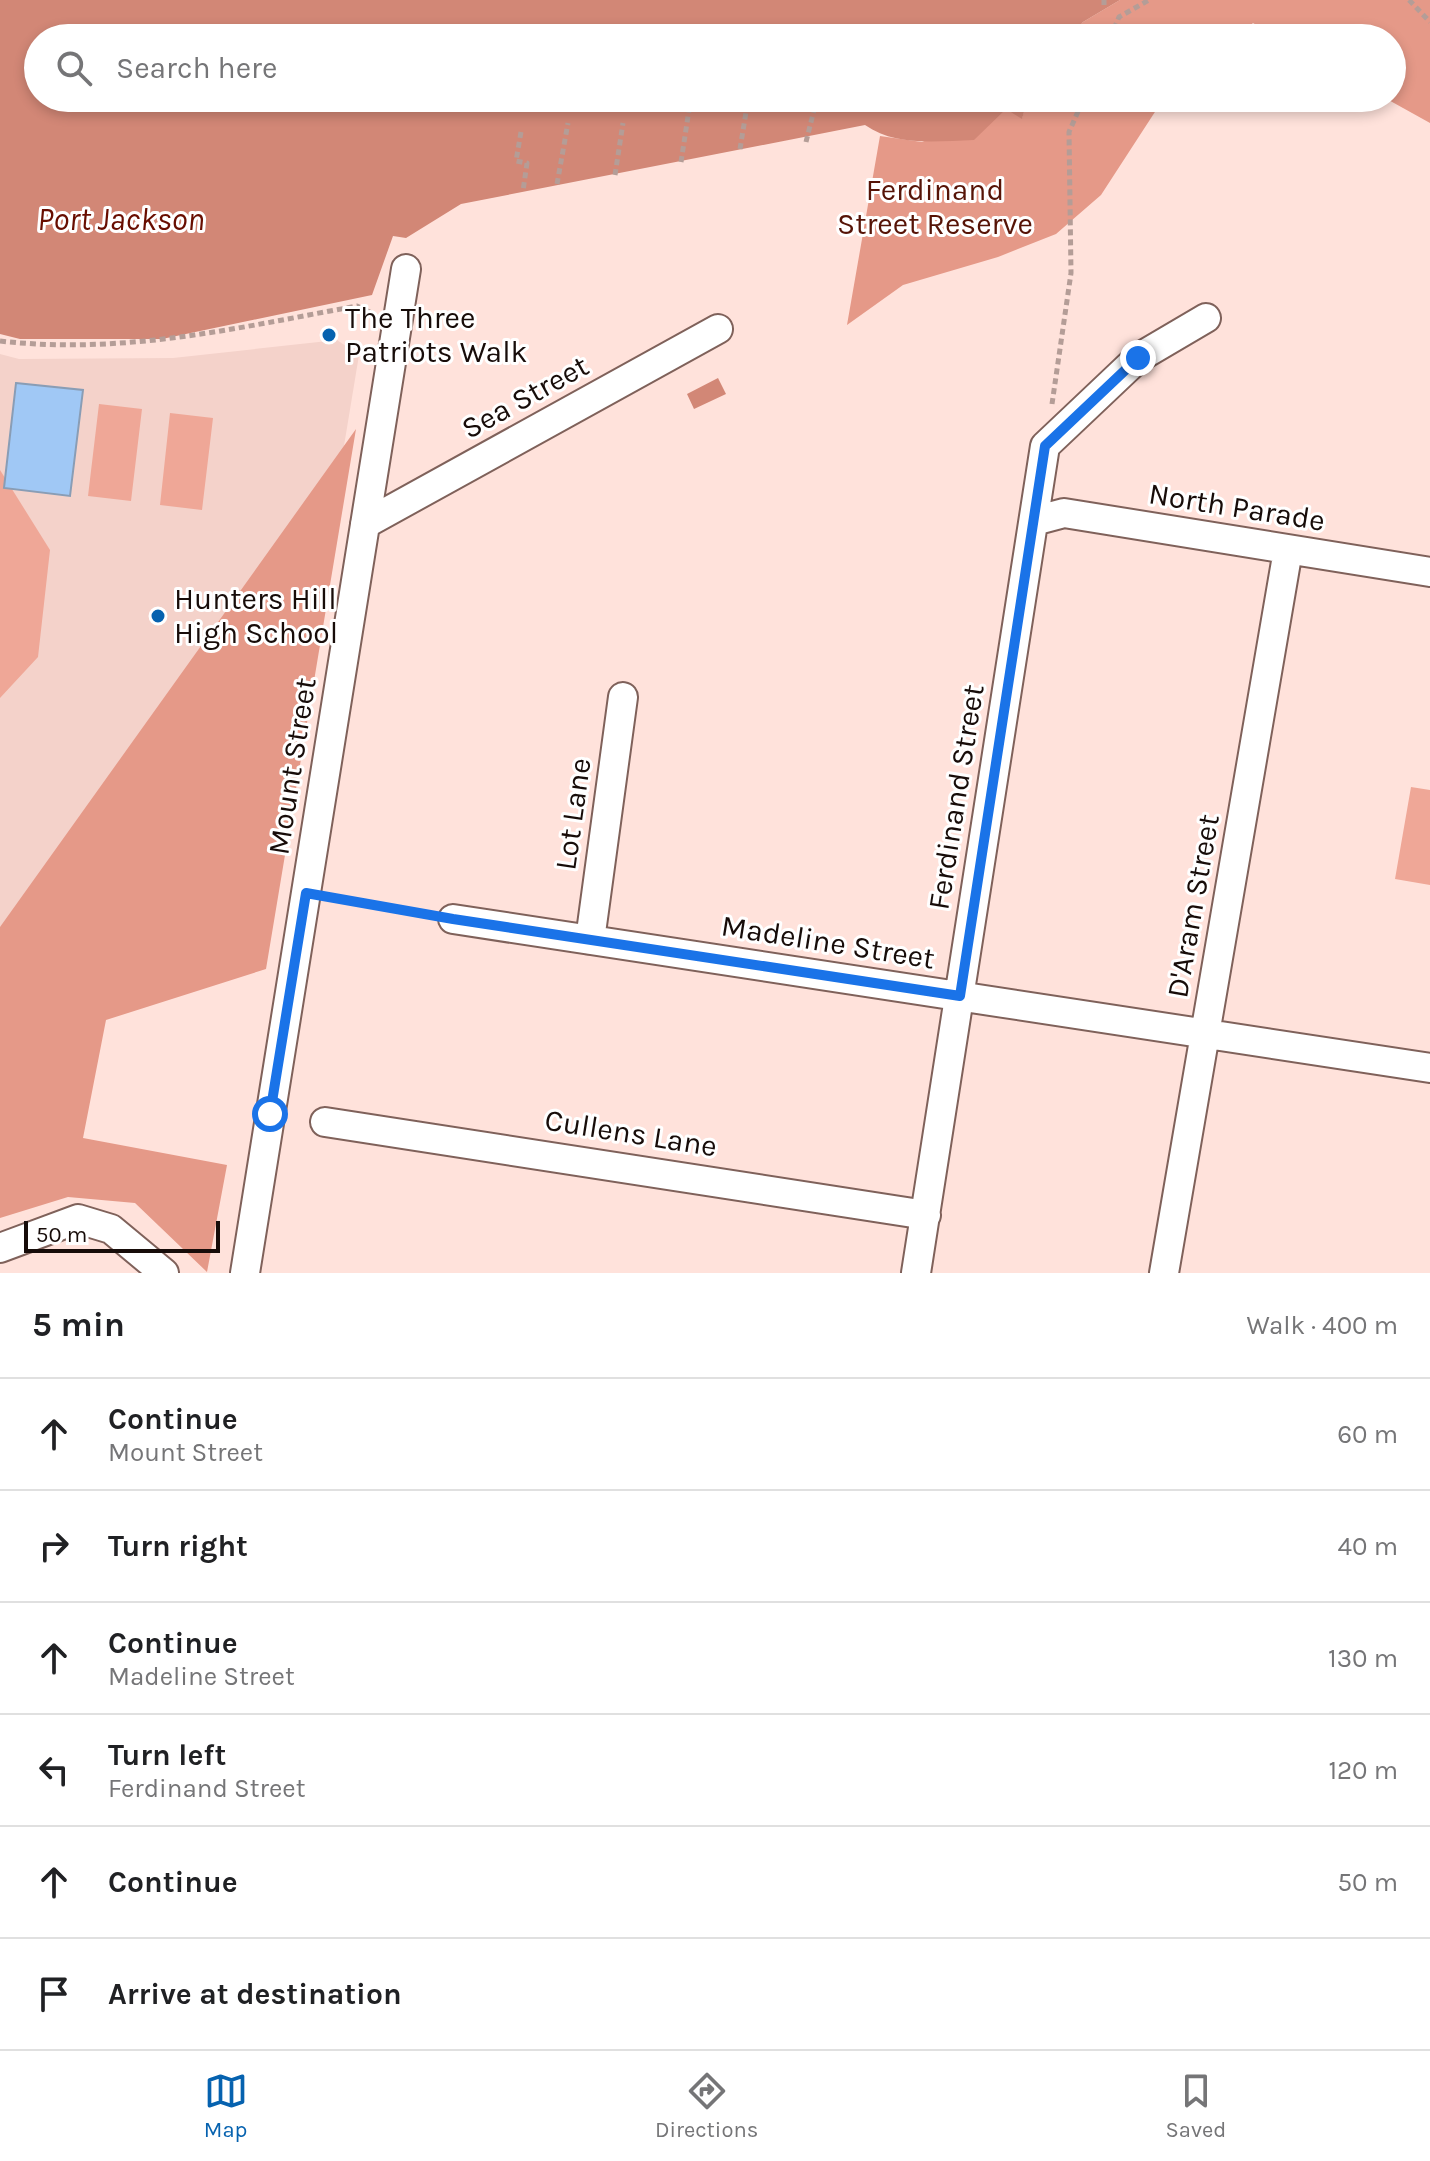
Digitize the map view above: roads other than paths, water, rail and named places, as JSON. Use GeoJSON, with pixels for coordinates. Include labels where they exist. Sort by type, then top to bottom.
{"type":"FeatureCollection","features":[{"type":"Feature","properties":{"kind":"street","name":"Mount Street"},"geometry":{"type":"LineString","coordinates":[[245,1273],[406,269]]}},
{"type":"Feature","properties":{"kind":"street","name":"Ferdinand Street"},"geometry":{"type":"LineString","coordinates":[[916,1273],[1045,446],[1138,358],[1206,318]]}},
{"type":"Feature","properties":{"kind":"street","name":"Sea Street"},"geometry":{"type":"LineString","coordinates":[[365,524],[718,329]]}},
{"type":"Feature","properties":{"kind":"street","name":"North Parade"},"geometry":{"type":"LineString","coordinates":[[1034,521],[1064,513],[1430,572]]}},
{"type":"Feature","properties":{"kind":"street","name":"D'Aram Street"},"geometry":{"type":"LineString","coordinates":[[1164,1273],[1288,550]]}},
{"type":"Feature","properties":{"kind":"street","name":"Lot Lane"},"geometry":{"type":"LineString","coordinates":[[590,940],[623,697]]}},
{"type":"Feature","properties":{"kind":"street","name":"Madeline Street"},"geometry":{"type":"LineString","coordinates":[[453,919],[1430,1068]]}},
{"type":"Feature","properties":{"kind":"street","name":"Cullens Lane"},"geometry":{"type":"LineString","coordinates":[[325,1122],[926,1215]]}},
{"type":"Feature","properties":{"kind":"street"},"geometry":{"type":"LineString","coordinates":[[0,1248],[78,1219],[111,1229],[164,1273]]}},
{"type":"Feature","properties":{"kind":"water","name":"Port Jackson"},"geometry":{"type":"Polygon","coordinates":[[[0,0],[1120,0],[1081,24],[24,24],[24,112],[1003,112],[974,140],[903,140],[865,125],[461,204],[406,238],[393,236],[372,295],[162,339],[20,339],[0,334],[0,0]]]}},
{"type":"Feature","properties":{"kind":"water","name":"Port Jackson"},"geometry":{"type":"Polygon","coordinates":[[[1011,112],[1024,112],[1022,119],[1011,112]]]}},
{"type":"Feature","properties":{"kind":"water"},"geometry":{"type":"Polygon","coordinates":[[[718,378],[726,394],[694,409],[687,394],[718,378]]]}},
{"type":"Feature","properties":{"kind":"place","name":"The Three Patriots Walk"},"geometry":{"type":"Point","coordinates":[329,335]}},
{"type":"Feature","properties":{"kind":"place","name":"Hunters Hill High School"},"geometry":{"type":"Point","coordinates":[158,616]}},
{"type":"Feature","properties":{"kind":"park label","name":"Ferdinand Street Reserve"},"geometry":{"type":"Point","coordinates":[935,207]}}]}
